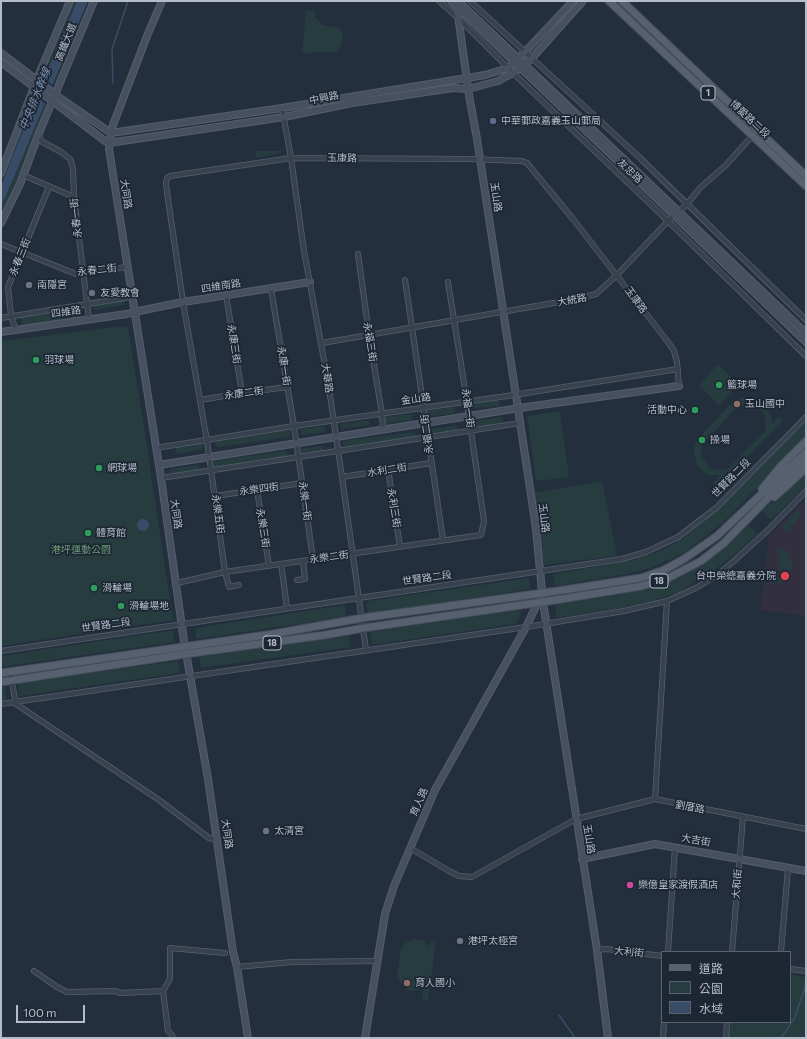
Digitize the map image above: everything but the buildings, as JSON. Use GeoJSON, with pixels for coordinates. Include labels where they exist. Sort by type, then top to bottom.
{"type":"FeatureCollection","features":[{"type":"Feature","properties":{"kind":"main road","name":"博愛路二段"},"geometry":{"type":"LineString","coordinates":[[609,1],[755,133],[806,176]]}},
{"type":"Feature","properties":{"kind":"main road","name":"博愛路二段"},"geometry":{"type":"LineString","coordinates":[[622,1],[755,133],[806,186]]}},
{"type":"Feature","properties":{"kind":"main road","name":"18"},"geometry":{"type":"LineString","coordinates":[[746,507],[780,467],[806,441]]}},
{"type":"Feature","properties":{"kind":"main road","name":"18"},"geometry":{"type":"LineString","coordinates":[[1,682],[362,618],[641,578],[664,570],[717,536],[806,452]]}},
{"type":"Feature","properties":{"kind":"main road","name":"18"},"geometry":{"type":"LineString","coordinates":[[1,673],[186,650],[318,636],[642,586],[668,578],[701,561],[724,543],[806,459]]}},
{"type":"Feature","properties":{"kind":"main road","name":"18"},"geometry":{"type":"LineString","coordinates":[[753,513],[806,468]]}},
{"type":"Feature","properties":{"kind":"street","name":"高鐵大道"},"geometry":{"type":"LineString","coordinates":[[1,173],[3,162],[37,88],[70,1]]}},
{"type":"Feature","properties":{"kind":"street","name":"高鐵大道"},"geometry":{"type":"LineString","coordinates":[[1,223],[23,175],[38,133],[94,1]]}},
{"type":"Feature","properties":{"kind":"street","name":"大同路"},"geometry":{"type":"LineString","coordinates":[[162,1],[147,36],[111,133],[109,149],[131,297],[161,478],[190,676],[218,840],[233,952],[237,967],[248,1038]]}},
{"type":"Feature","properties":{"kind":"street","name":"友忠路"},"geometry":{"type":"LineString","coordinates":[[439,1],[806,356]]}},
{"type":"Feature","properties":{"kind":"street","name":"友忠路"},"geometry":{"type":"LineString","coordinates":[[451,1],[457,3],[806,342]]}},
{"type":"Feature","properties":{"kind":"street","name":"友忠路"},"geometry":{"type":"LineString","coordinates":[[470,1],[687,204],[806,320]]}},
{"type":"Feature","properties":{"kind":"street","name":"中興路"},"geometry":{"type":"LineString","coordinates":[[111,133],[282,108],[485,75],[508,68],[573,1]]}},
{"type":"Feature","properties":{"kind":"street","name":"中興路"},"geometry":{"type":"LineString","coordinates":[[109,142],[284,117],[352,102],[453,88],[468,88],[498,81],[513,73],[532,58],[583,1]]}},
{"type":"Feature","properties":{"kind":"street","name":"玉山路"},"geometry":{"type":"LineString","coordinates":[[457,3],[468,88],[535,522],[543,593]]}},
{"type":"Feature","properties":{"kind":"street"},"geometry":{"type":"LineString","coordinates":[[1,53],[54,94],[111,133]]}},
{"type":"Feature","properties":{"kind":"street"},"geometry":{"type":"LineString","coordinates":[[1,62],[105,141],[109,142]]}},
{"type":"Feature","properties":{"kind":"street","name":"友忠路"},"geometry":{"type":"LineString","coordinates":[[522,66],[679,210],[806,333]]}},
{"type":"Feature","properties":{"kind":"street","name":"大華路"},"geometry":{"type":"LineString","coordinates":[[282,108],[291,158],[304,251],[322,343],[366,650]]}},
{"type":"Feature","properties":{"kind":"street","name":"永春一街"},"geometry":{"type":"LineString","coordinates":[[38,133],[41,141],[61,152],[70,159],[73,168],[74,198],[89,319]]}},
{"type":"Feature","properties":{"kind":"street","name":"大統路"},"geometry":{"type":"LineString","coordinates":[[322,343],[592,296],[604,288],[617,275],[668,221],[687,204],[701,186],[726,165],[755,133]]}},
{"type":"Feature","properties":{"kind":"street","name":"玉康路"},"geometry":{"type":"LineString","coordinates":[[209,456],[183,302],[167,192],[166,178],[170,176],[291,158],[480,159],[522,161],[527,164],[617,275],[674,350],[678,369],[679,386]]}},
{"type":"Feature","properties":{"kind":"street"},"geometry":{"type":"LineString","coordinates":[[23,175],[74,198]]}},
{"type":"Feature","properties":{"kind":"street","name":"永春三街"},"geometry":{"type":"LineString","coordinates":[[16,330],[11,316],[8,287],[49,188]]}},
{"type":"Feature","properties":{"kind":"street","name":"永春二街"},"geometry":{"type":"LineString","coordinates":[[1,244],[76,274],[127,267]]}},
{"type":"Feature","properties":{"kind":"street","name":"永福三街"},"geometry":{"type":"LineString","coordinates":[[358,254],[383,429]]}},
{"type":"Feature","properties":{"kind":"street","name":"永福二街"},"geometry":{"type":"LineString","coordinates":[[405,280],[443,540]]}},
{"type":"Feature","properties":{"kind":"street","name":"四維南路"},"geometry":{"type":"LineString","coordinates":[[134,312],[183,302],[310,282]]}},
{"type":"Feature","properties":{"kind":"street","name":"永福一街"},"geometry":{"type":"LineString","coordinates":[[448,282],[484,522],[481,535]]}},
{"type":"Feature","properties":{"kind":"street","name":"永康一街"},"geometry":{"type":"LineString","coordinates":[[271,289],[296,444]]}},
{"type":"Feature","properties":{"kind":"street","name":"永康三街"},"geometry":{"type":"LineString","coordinates":[[226,295],[242,393]]}},
{"type":"Feature","properties":{"kind":"street","name":"四維路"},"geometry":{"type":"LineString","coordinates":[[1,318],[86,303],[131,297]]}},
{"type":"Feature","properties":{"kind":"street","name":"四維路"},"geometry":{"type":"LineString","coordinates":[[1,332],[134,312]]}},
{"type":"Feature","properties":{"kind":"street","name":"金山路"},"geometry":{"type":"LineString","coordinates":[[156,448],[678,369]]}},
{"type":"Feature","properties":{"kind":"street"},"geometry":{"type":"LineString","coordinates":[[158,465],[518,408],[679,386]]}},
{"type":"Feature","properties":{"kind":"street","name":"永康二街"},"geometry":{"type":"LineString","coordinates":[[200,400],[287,387]]}},
{"type":"Feature","properties":{"kind":"street","name":"世賢路二段"},"geometry":{"type":"LineString","coordinates":[[1,651],[622,559],[646,552],[678,537],[716,508],[806,417]]}},
{"type":"Feature","properties":{"kind":"street"},"geometry":{"type":"LineString","coordinates":[[161,478],[427,436],[520,423]]}},
{"type":"Feature","properties":{"kind":"street","name":"永樂一街"},"geometry":{"type":"LineString","coordinates":[[296,444],[299,456],[313,559]]}},
{"type":"Feature","properties":{"kind":"street","name":"永樂五街"},"geometry":{"type":"LineString","coordinates":[[209,456],[225,572]]}},
{"type":"Feature","properties":{"kind":"street","name":"水利二街"},"geometry":{"type":"LineString","coordinates":[[342,477],[431,463]]}},
{"type":"Feature","properties":{"kind":"street","name":"永利三街"},"geometry":{"type":"LineString","coordinates":[[388,469],[400,547]]}},
{"type":"Feature","properties":{"kind":"street","name":"永樂四街"},"geometry":{"type":"LineString","coordinates":[[215,496],[302,483]]}},
{"type":"Feature","properties":{"kind":"street","name":"永樂三街"},"geometry":{"type":"LineString","coordinates":[[257,490],[269,566]]}},
{"type":"Feature","properties":{"kind":"street"},"geometry":{"type":"LineString","coordinates":[[1,704],[546,624],[624,611],[667,601],[696,588],[734,561],[806,491]]}},
{"type":"Feature","properties":{"kind":"street","name":"永樂二街"},"geometry":{"type":"LineString","coordinates":[[177,583],[225,572],[481,535]]}},
{"type":"Feature","properties":{"kind":"street"},"geometry":{"type":"LineString","coordinates":[[297,580],[305,579],[303,561]]}},
{"type":"Feature","properties":{"kind":"street"},"geometry":{"type":"LineString","coordinates":[[282,564],[287,608]]}},
{"type":"Feature","properties":{"kind":"street"},"geometry":{"type":"LineString","coordinates":[[225,572],[229,587],[239,585]]}},
{"type":"Feature","properties":{"kind":"street","name":"育人路"},"geometry":{"type":"LineString","coordinates":[[365,1038],[376,961],[385,914],[394,886],[435,790],[540,602],[543,593]]}},
{"type":"Feature","properties":{"kind":"street"},"geometry":{"type":"LineString","coordinates":[[655,800],[667,601]]}},
{"type":"Feature","properties":{"kind":"street","name":"玉山路"},"geometry":{"type":"LineString","coordinates":[[540,602],[546,624],[597,950],[608,1038]]}},
{"type":"Feature","properties":{"kind":"street"},"geometry":{"type":"LineString","coordinates":[[10,672],[14,701],[16,704],[159,800],[209,838],[218,840]]}},
{"type":"Feature","properties":{"kind":"street","name":"劉厝路"},"geometry":{"type":"LineString","coordinates":[[410,848],[454,874],[472,877],[576,819],[655,800],[806,829]]}},
{"type":"Feature","properties":{"kind":"street","name":"大和街"},"geometry":{"type":"LineString","coordinates":[[732,951],[743,817]]}},
{"type":"Feature","properties":{"kind":"street","name":"大吉街"},"geometry":{"type":"LineString","coordinates":[[582,859],[655,844],[806,871]]}},
{"type":"Feature","properties":{"kind":"street"},"geometry":{"type":"LineString","coordinates":[[668,951],[675,847]]}},
{"type":"Feature","properties":{"kind":"street"},"geometry":{"type":"LineString","coordinates":[[781,951],[788,868]]}},
{"type":"Feature","properties":{"kind":"street"},"geometry":{"type":"LineString","coordinates":[[172,1038],[172,1035],[168,1031],[163,991],[170,979],[170,948],[225,953]]}},
{"type":"Feature","properties":{"kind":"street","name":"大利街"},"geometry":{"type":"LineString","coordinates":[[597,950],[661,956]]}},
{"type":"Feature","properties":{"kind":"street"},"geometry":{"type":"LineString","coordinates":[[237,967],[273,963],[376,961]]}},
{"type":"Feature","properties":{"kind":"street"},"geometry":{"type":"LineString","coordinates":[[791,969],[806,971]]}},
{"type":"Feature","properties":{"kind":"street"},"geometry":{"type":"LineString","coordinates":[[34,971],[67,992],[116,991],[120,993],[163,991]]}},
{"type":"Feature","properties":{"kind":"street"},"geometry":{"type":"LineString","coordinates":[[663,1038],[664,1023]]}},
{"type":"Feature","properties":{"kind":"street"},"geometry":{"type":"LineString","coordinates":[[726,1038],[727,1023]]}},
{"type":"Feature","properties":{"kind":"shaded area","name":"台中榮總嘉義分院"},"geometry":{"type":"Polygon","coordinates":[[[806,499],[806,616],[760,610],[769,542],[767,539],[806,499]]]}},
{"type":"Feature","properties":{"kind":"green space"},"geometry":{"type":"Polygon","coordinates":[[[74,1],[77,1],[45,77],[43,75],[74,1]]]}},
{"type":"Feature","properties":{"kind":"green space"},"geometry":{"type":"Polygon","coordinates":[[[89,1],[92,1],[56,86],[54,84],[89,1]]]}},
{"type":"Feature","properties":{"kind":"green space"},"geometry":{"type":"Polygon","coordinates":[[[306,10],[315,11],[315,17],[323,25],[338,28],[343,33],[342,44],[338,52],[302,53],[306,10]]]}},
{"type":"Feature","properties":{"kind":"green space"},"geometry":{"type":"Polygon","coordinates":[[[34,97],[36,98],[1,186],[1,177],[34,97]]]}},
{"type":"Feature","properties":{"kind":"green space"},"geometry":{"type":"Polygon","coordinates":[[[45,103],[48,106],[21,174],[1,218],[1,206],[45,103]]]}},
{"type":"Feature","properties":{"kind":"green space"},"geometry":{"type":"Polygon","coordinates":[[[256,151],[281,151],[283,152],[256,158],[256,151]]]}},
{"type":"Feature","properties":{"kind":"green space"},"geometry":{"type":"Polygon","coordinates":[[[123,299],[124,305],[95,310],[94,303],[123,299]]]}},
{"type":"Feature","properties":{"kind":"green space"},"geometry":{"type":"Polygon","coordinates":[[[82,309],[82,317],[22,325],[21,317],[82,309]]]}},
{"type":"Feature","properties":{"kind":"green space","name":"港坪運動公園"},"geometry":{"type":"Polygon","coordinates":[[[125,326],[128,328],[173,620],[1,646],[1,341],[125,326]]]}},
{"type":"Feature","properties":{"kind":"green space","name":"籃球場"},"geometry":{"type":"Polygon","coordinates":[[[718,364],[738,384],[719,405],[699,385],[718,364]]]}},
{"type":"Feature","properties":{"kind":"green space","name":"操場"},"geometry":{"type":"Polygon","coordinates":[[[743,397],[759,402],[766,408],[771,416],[772,424],[779,416],[783,420],[717,488],[713,483],[721,475],[710,475],[703,472],[697,465],[694,453],[695,443],[733,401],[743,397]],[[740,406],[736,408],[702,445],[701,456],[710,468],[718,470],[728,469],[765,432],[766,422],[763,412],[754,407],[740,406]]]}},
{"type":"Feature","properties":{"kind":"green space"},"geometry":{"type":"Polygon","coordinates":[[[499,400],[500,406],[471,409],[470,404],[499,400]]]}},
{"type":"Feature","properties":{"kind":"green space"},"geometry":{"type":"Polygon","coordinates":[[[454,407],[455,413],[427,417],[426,411],[454,407]]]}},
{"type":"Feature","properties":{"kind":"green space"},"geometry":{"type":"Polygon","coordinates":[[[560,411],[569,477],[536,481],[527,416],[560,411]]]}},
{"type":"Feature","properties":{"kind":"green space"},"geometry":{"type":"Polygon","coordinates":[[[412,414],[412,420],[383,424],[382,417],[412,414]]]}},
{"type":"Feature","properties":{"kind":"green space"},"geometry":{"type":"Polygon","coordinates":[[[502,417],[503,423],[474,427],[473,421],[502,417]]]}},
{"type":"Feature","properties":{"kind":"green space"},"geometry":{"type":"Polygon","coordinates":[[[369,420],[370,425],[341,429],[340,424],[369,420]]]}},
{"type":"Feature","properties":{"kind":"green space"},"geometry":{"type":"Polygon","coordinates":[[[806,422],[806,437],[729,517],[682,554],[651,568],[622,575],[555,586],[553,574],[634,560],[660,551],[682,539],[719,509],[806,422]]]}},
{"type":"Feature","properties":{"kind":"green space"},"geometry":{"type":"Polygon","coordinates":[[[457,425],[458,430],[428,434],[427,430],[457,425]]]}},
{"type":"Feature","properties":{"kind":"green space"},"geometry":{"type":"Polygon","coordinates":[[[324,426],[325,432],[301,435],[300,429],[324,426]]]}},
{"type":"Feature","properties":{"kind":"green space"},"geometry":{"type":"Polygon","coordinates":[[[288,430],[291,431],[289,437],[220,447],[216,446],[215,443],[217,441],[288,430]]]}},
{"type":"Feature","properties":{"kind":"green space"},"geometry":{"type":"Polygon","coordinates":[[[415,432],[416,437],[343,447],[342,441],[415,432]]]}},
{"type":"Feature","properties":{"kind":"green space"},"geometry":{"type":"Polygon","coordinates":[[[202,443],[203,450],[176,454],[175,447],[202,443]]]}},
{"type":"Feature","properties":{"kind":"green space"},"geometry":{"type":"Polygon","coordinates":[[[323,446],[324,451],[300,455],[299,449],[323,446]]]}},
{"type":"Feature","properties":{"kind":"green space"},"geometry":{"type":"Polygon","coordinates":[[[285,451],[287,456],[216,468],[213,467],[214,461],[285,451]]]}},
{"type":"Feature","properties":{"kind":"green space"},"geometry":{"type":"Polygon","coordinates":[[[198,465],[199,470],[171,475],[170,469],[198,465]]]}},
{"type":"Feature","properties":{"kind":"green space"},"geometry":{"type":"Polygon","coordinates":[[[806,472],[806,486],[771,520],[762,511],[806,472]]]}},
{"type":"Feature","properties":{"kind":"green space"},"geometry":{"type":"Polygon","coordinates":[[[602,481],[617,556],[544,565],[533,493],[602,481]]]}},
{"type":"Feature","properties":{"kind":"green space"},"geometry":{"type":"Polygon","coordinates":[[[796,511],[803,511],[788,532],[782,526],[796,511]]]}},
{"type":"Feature","properties":{"kind":"green space"},"geometry":{"type":"Polygon","coordinates":[[[749,526],[757,534],[739,551],[712,572],[679,592],[649,602],[611,610],[557,618],[555,605],[618,595],[654,586],[680,576],[721,551],[749,526]]]}},
{"type":"Feature","properties":{"kind":"green space"},"geometry":{"type":"Polygon","coordinates":[[[780,549],[787,550],[794,569],[779,569],[780,549]]]}},
{"type":"Feature","properties":{"kind":"green space"},"geometry":{"type":"Polygon","coordinates":[[[769,576],[784,578],[782,584],[769,582],[769,576]]]}},
{"type":"Feature","properties":{"kind":"green space"},"geometry":{"type":"Polygon","coordinates":[[[529,578],[530,589],[368,615],[366,605],[368,601],[529,578]]]}},
{"type":"Feature","properties":{"kind":"green space"},"geometry":{"type":"Polygon","coordinates":[[[345,605],[346,617],[196,639],[195,628],[345,605]]]}},
{"type":"Feature","properties":{"kind":"green space"},"geometry":{"type":"Polygon","coordinates":[[[518,610],[521,615],[516,624],[372,645],[370,632],[518,610]]]}},
{"type":"Feature","properties":{"kind":"green space"},"geometry":{"type":"Polygon","coordinates":[[[173,630],[174,642],[1,667],[1,656],[173,630]]]}},
{"type":"Feature","properties":{"kind":"green space"},"geometry":{"type":"Polygon","coordinates":[[[349,636],[350,647],[201,668],[199,657],[349,636]]]}},
{"type":"Feature","properties":{"kind":"green space"},"geometry":{"type":"Polygon","coordinates":[[[178,661],[180,673],[19,696],[18,683],[178,661]]]}},
{"type":"Feature","properties":{"kind":"green space"},"geometry":{"type":"Polygon","coordinates":[[[5,686],[7,700],[1,701],[1,687],[5,686]]]}},
{"type":"Feature","properties":{"kind":"green space"},"geometry":{"type":"Polygon","coordinates":[[[414,939],[424,941],[430,947],[431,941],[436,941],[428,1000],[422,999],[423,988],[410,991],[403,986],[397,976],[401,948],[407,942],[414,939]]]}},
{"type":"Feature","properties":{"kind":"green space"},"geometry":{"type":"Polygon","coordinates":[[[791,975],[806,977],[806,1038],[727,1038],[728,1023],[791,1023],[791,975]]]}},
{"type":"Feature","properties":{"kind":"water"},"geometry":{"type":"Polygon","coordinates":[[[77,1],[88,1],[1,205],[1,186],[77,1]]]}},
{"type":"Feature","properties":{"kind":"water"},"geometry":{"type":"Polygon","coordinates":[[[141,519],[145,519],[149,525],[145,531],[141,531],[137,527],[137,523],[141,519]]]}},
{"type":"Feature","properties":{"kind":"pier"},"geometry":{"type":"Polygon","coordinates":[[[43,78],[54,86],[46,104],[35,96],[43,78]]]}},
{"type":"Feature","properties":{"kind":"waterway"},"geometry":{"type":"LineString","coordinates":[[113,83],[112,49],[128,1]]}},
{"type":"Feature","properties":{"kind":"waterway"},"geometry":{"type":"LineString","coordinates":[[781,1038],[794,1019],[806,981]]}},
{"type":"Feature","properties":{"kind":"waterway"},"geometry":{"type":"LineString","coordinates":[[559,1015],[575,1038]]}},
{"type":"Feature","properties":{"kind":"place","name":"中華郵政嘉義玉山郵局"},"geometry":{"type":"Point","coordinates":[493,121]}},
{"type":"Feature","properties":{"kind":"place","name":"南隱宮"},"geometry":{"type":"Point","coordinates":[29,285]}},
{"type":"Feature","properties":{"kind":"place","name":"友愛教會"},"geometry":{"type":"Point","coordinates":[92,293]}},
{"type":"Feature","properties":{"kind":"place","name":"羽球場"},"geometry":{"type":"Point","coordinates":[36,360]}},
{"type":"Feature","properties":{"kind":"place","name":"籃球場"},"geometry":{"type":"Point","coordinates":[719,385]}},
{"type":"Feature","properties":{"kind":"place","name":"玉山國中"},"geometry":{"type":"Point","coordinates":[737,404]}},
{"type":"Feature","properties":{"kind":"place","name":"活動中心"},"geometry":{"type":"Point","coordinates":[695,410]}},
{"type":"Feature","properties":{"kind":"place","name":"操場"},"geometry":{"type":"Point","coordinates":[702,440]}},
{"type":"Feature","properties":{"kind":"place","name":"網球場"},"geometry":{"type":"Point","coordinates":[99,468]}},
{"type":"Feature","properties":{"kind":"place","name":"體育館"},"geometry":{"type":"Point","coordinates":[88,533]}},
{"type":"Feature","properties":{"kind":"place","name":"台中榮總嘉義分院"},"geometry":{"type":"Point","coordinates":[785,576]}},
{"type":"Feature","properties":{"kind":"place","name":"滑輪場"},"geometry":{"type":"Point","coordinates":[94,588]}},
{"type":"Feature","properties":{"kind":"place","name":"滑輪場地"},"geometry":{"type":"Point","coordinates":[121,606]}},
{"type":"Feature","properties":{"kind":"place","name":"太清宮"},"geometry":{"type":"Point","coordinates":[266,831]}},
{"type":"Feature","properties":{"kind":"place","name":"樂億皇家渡假酒店"},"geometry":{"type":"Point","coordinates":[630,885]}},
{"type":"Feature","properties":{"kind":"place","name":"港坪太極宮"},"geometry":{"type":"Point","coordinates":[460,941]}},
{"type":"Feature","properties":{"kind":"place","name":"育人國小"},"geometry":{"type":"Point","coordinates":[407,983]}},
{"type":"Feature","properties":{"kind":"water label","name":"中央排水幹線"},"geometry":{"type":"Point","coordinates":[35,99]}}]}
